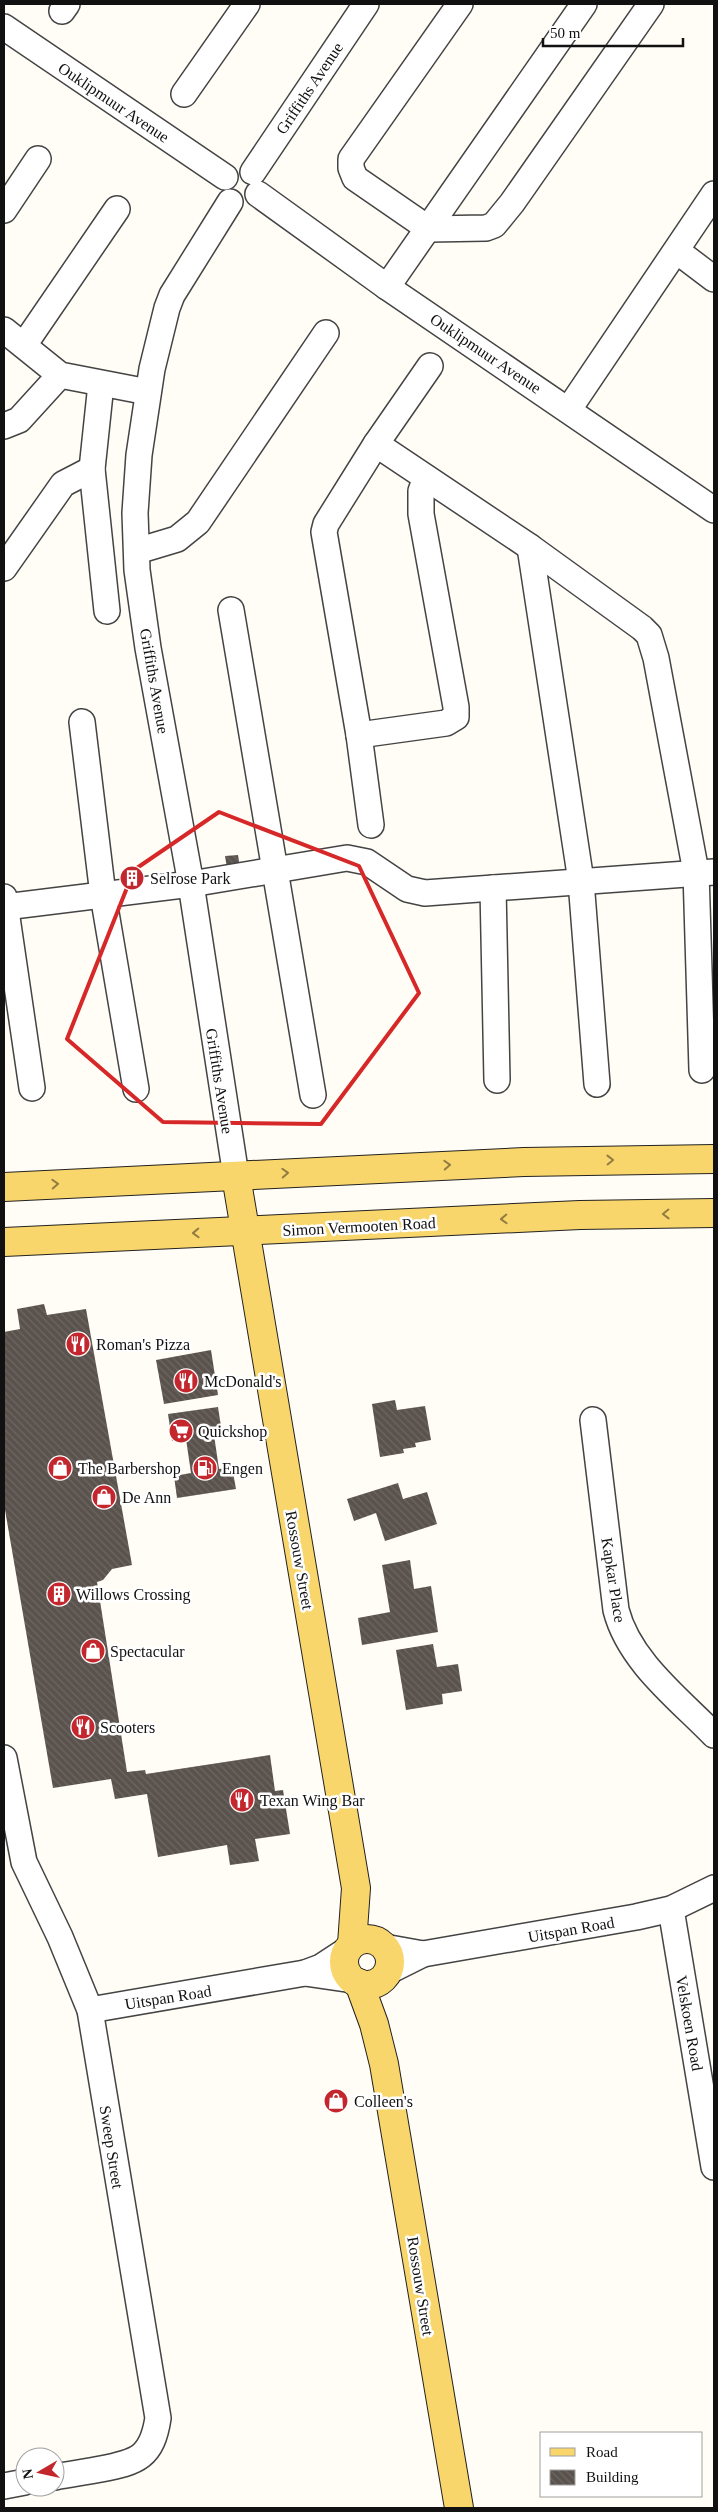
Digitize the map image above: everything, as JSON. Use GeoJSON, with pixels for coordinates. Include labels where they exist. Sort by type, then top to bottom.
{"type":"FeatureCollection","features":[{"type":"Feature","properties":{"kind":"main road"},"geometry":{"type":"LineString","coordinates":[[4,1187],[524,1162],[714,1159]]}},
{"type":"Feature","properties":{"kind":"main road","name":"Rossouw Street"},"geometry":{"type":"LineString","coordinates":[[236,1176],[356,1888],[385,1960],[383,2009],[384,2064]]}},
{"type":"Feature","properties":{"kind":"main road","name":"Simon Vermooten Road"},"geometry":{"type":"LineString","coordinates":[[4,1242],[580,1215],[714,1213]]}},
{"type":"Feature","properties":{"kind":"main road","name":"Rossouw Street"},"geometry":{"type":"LineString","coordinates":[[350,1947],[356,1888]]}},
{"type":"Feature","properties":{"kind":"main road"},"geometry":{"type":"LineString","coordinates":[[371,1939],[385,1960],[374,1983],[356,1981],[345,1969],[345,1956],[350,1947],[358,1940],[371,1939]]}},
{"type":"Feature","properties":{"kind":"main road","name":"Rossouw Street"},"geometry":{"type":"LineString","coordinates":[[356,1981],[374,2024],[384,2064],[458,2508]]}},
{"type":"Feature","properties":{"kind":"street"},"geometry":{"type":"LineString","coordinates":[[184,94],[247,4]]}},
{"type":"Feature","properties":{"kind":"street","name":"Griffiths Avenue"},"geometry":{"type":"LineString","coordinates":[[256,183],[366,4]]}},
{"type":"Feature","properties":{"kind":"street"},"geometry":{"type":"LineString","coordinates":[[460,4],[351,159],[350,168],[355,178],[429,229],[478,230],[494,226],[651,4]]}},
{"type":"Feature","properties":{"kind":"street"},"geometry":{"type":"LineString","coordinates":[[388,287],[584,4]]}},
{"type":"Feature","properties":{"kind":"street","name":"Ouklipmuur Avenue"},"geometry":{"type":"LineString","coordinates":[[4,27],[224,177]]}},
{"type":"Feature","properties":{"kind":"street"},"geometry":{"type":"LineString","coordinates":[[4,210],[38,159]]}},
{"type":"Feature","properties":{"kind":"street"},"geometry":{"type":"LineString","coordinates":[[238,168],[256,183],[246,205],[230,202],[224,195],[222,186],[224,177],[238,168]]}},
{"type":"Feature","properties":{"kind":"street","name":"Ouklipmuur Avenue"},"geometry":{"type":"LineString","coordinates":[[256,183],[388,287],[714,510]]}},
{"type":"Feature","properties":{"kind":"street"},"geometry":{"type":"LineString","coordinates":[[569,409],[714,194]]}},
{"type":"Feature","properties":{"kind":"street","name":"Griffiths Avenue"},"geometry":{"type":"LineString","coordinates":[[230,202],[172,295],[148,392],[138,455],[135,513],[136,550],[148,648],[190,884],[236,1176]]}},
{"type":"Feature","properties":{"kind":"street"},"geometry":{"type":"LineString","coordinates":[[24,345],[117,209]]}},
{"type":"Feature","properties":{"kind":"street"},"geometry":{"type":"LineString","coordinates":[[677,251],[714,279]]}},
{"type":"Feature","properties":{"kind":"street"},"geometry":{"type":"LineString","coordinates":[[4,330],[60,375],[148,392]]}},
{"type":"Feature","properties":{"kind":"street"},"geometry":{"type":"LineString","coordinates":[[136,550],[177,539],[198,522],[326,333]]}},
{"type":"Feature","properties":{"kind":"street"},"geometry":{"type":"LineString","coordinates":[[371,825],[359,735],[324,532],[326,524],[376,444],[430,366]]}},
{"type":"Feature","properties":{"kind":"street"},"geometry":{"type":"LineString","coordinates":[[4,426],[20,420],[60,375]]}},
{"type":"Feature","properties":{"kind":"street"},"geometry":{"type":"LineString","coordinates":[[101,384],[92,470],[107,611]]}},
{"type":"Feature","properties":{"kind":"street"},"geometry":{"type":"LineString","coordinates":[[376,444],[530,547],[642,628],[649,636],[705,872],[702,1070]]}},
{"type":"Feature","properties":{"kind":"street"},"geometry":{"type":"LineString","coordinates":[[4,568],[63,484],[92,470]]}},
{"type":"Feature","properties":{"kind":"street"},"geometry":{"type":"LineString","coordinates":[[359,735],[446,723],[456,717],[456,707],[421,514],[421,491],[426,478]]}},
{"type":"Feature","properties":{"kind":"street"},"geometry":{"type":"LineString","coordinates":[[530,547],[581,881],[597,1084]]}},
{"type":"Feature","properties":{"kind":"street"},"geometry":{"type":"LineString","coordinates":[[231,610],[313,1095]]}},
{"type":"Feature","properties":{"kind":"street"},"geometry":{"type":"LineString","coordinates":[[82,722],[103,894],[136,1089]]}},
{"type":"Feature","properties":{"kind":"street"},"geometry":{"type":"LineString","coordinates":[[32,1088],[9,981],[5,902],[103,894],[190,884],[347,858],[367,862],[407,889],[425,893],[705,872]]}},
{"type":"Feature","properties":{"kind":"street"},"geometry":{"type":"LineString","coordinates":[[493,888],[497,1080]]}},
{"type":"Feature","properties":{"kind":"street","name":"Kapkar Place"},"geometry":{"type":"LineString","coordinates":[[593,1420],[616,1610],[620,1626],[644,1662],[714,1736]]}},
{"type":"Feature","properties":{"kind":"street","name":"Sweep Street"},"geometry":{"type":"LineString","coordinates":[[4,1758],[14,1864],[60,1938],[90,2010],[158,2418],[155,2435],[139,2458],[128,2464],[65,2475]]}},
{"type":"Feature","properties":{"kind":"street","name":"Uitspan Road"},"geometry":{"type":"LineString","coordinates":[[385,1960],[636,1917],[671,1909],[714,1888]]}},
{"type":"Feature","properties":{"kind":"street","name":"Velskoen Road"},"geometry":{"type":"LineString","coordinates":[[671,1909],[714,2167]]}},
{"type":"Feature","properties":{"kind":"street","name":"Uitspan Road"},"geometry":{"type":"LineString","coordinates":[[90,2010],[305,1973],[321,1967],[350,1947]]}},
{"type":"Feature","properties":{"kind":"street","name":"Uitspan Road"},"geometry":{"type":"LineString","coordinates":[[305,1973],[356,1981]]}},
{"type":"Feature","properties":{"kind":"highlighted area"},"geometry":{"type":"Polygon","coordinates":[[[219,812],[359,866],[419,993],[321,1124],[163,1122],[67,1039],[134,870],[219,812]]]}},
{"type":"Feature","properties":{"kind":"building"},"geometry":{"type":"Polygon","coordinates":[[[238,855],[240,867],[227,868],[225,856],[238,855]]]}},
{"type":"Feature","properties":{"kind":"building","name":"Selrose Park"},"geometry":{"type":"Polygon","coordinates":[[[138,871],[140,884],[126,886],[124,873],[138,871]]]}},
{"type":"Feature","properties":{"kind":"building","name":"Willows Crossing"},"geometry":{"type":"Polygon","coordinates":[[[44,1304],[47,1315],[86,1309],[132,1565],[112,1569],[103,1580],[97,1582],[127,1772],[145,1770],[146,1774],[270,1755],[275,1791],[283,1790],[290,1834],[255,1839],[259,1861],[230,1865],[227,1845],[158,1857],[147,1794],[115,1799],[111,1779],[53,1788],[4,1504],[4,1332],[20,1329],[17,1309],[44,1304]]]}},
{"type":"Feature","properties":{"kind":"building"},"geometry":{"type":"Polygon","coordinates":[[[211,1350],[218,1395],[164,1404],[156,1360],[211,1350]]]}},
{"type":"Feature","properties":{"kind":"building"},"geometry":{"type":"Polygon","coordinates":[[[395,1400],[397,1410],[425,1406],[431,1440],[415,1443],[416,1447],[403,1449],[404,1453],[380,1457],[372,1404],[395,1400]]]}},
{"type":"Feature","properties":{"kind":"building"},"geometry":{"type":"Polygon","coordinates":[[[218,1407],[222,1433],[214,1435],[219,1469],[232,1467],[236,1489],[177,1498],[174,1476],[191,1473],[186,1439],[172,1441],[168,1414],[218,1407]]]}},
{"type":"Feature","properties":{"kind":"building"},"geometry":{"type":"Polygon","coordinates":[[[398,1483],[403,1499],[427,1492],[437,1524],[385,1541],[376,1513],[354,1521],[347,1499],[398,1483]]]}},
{"type":"Feature","properties":{"kind":"building"},"geometry":{"type":"Polygon","coordinates":[[[410,1560],[414,1589],[431,1586],[438,1632],[362,1645],[358,1618],[390,1612],[382,1565],[410,1560]]]}},
{"type":"Feature","properties":{"kind":"building"},"geometry":{"type":"Polygon","coordinates":[[[433,1644],[437,1667],[458,1664],[462,1691],[442,1694],[443,1704],[406,1710],[396,1650],[433,1644]]]}},
{"type":"Feature","properties":{"kind":"place","name":"Selrose Park"},"geometry":{"type":"Point","coordinates":[132,878]}},
{"type":"Feature","properties":{"kind":"place","name":"Roman's Pizza"},"geometry":{"type":"Point","coordinates":[78,1344]}},
{"type":"Feature","properties":{"kind":"place","name":"McDonald's"},"geometry":{"type":"Point","coordinates":[186,1381]}},
{"type":"Feature","properties":{"kind":"place","name":"Quickshop"},"geometry":{"type":"Point","coordinates":[181,1431]}},
{"type":"Feature","properties":{"kind":"place","name":"The Barbershop"},"geometry":{"type":"Point","coordinates":[60,1468]}},
{"type":"Feature","properties":{"kind":"place","name":"Engen"},"geometry":{"type":"Point","coordinates":[205,1468]}},
{"type":"Feature","properties":{"kind":"place","name":"De Ann"},"geometry":{"type":"Point","coordinates":[104,1497]}},
{"type":"Feature","properties":{"kind":"place","name":"Willows Crossing"},"geometry":{"type":"Point","coordinates":[59,1594]}},
{"type":"Feature","properties":{"kind":"place","name":"Spectacular"},"geometry":{"type":"Point","coordinates":[93,1651]}},
{"type":"Feature","properties":{"kind":"place","name":"Scooters"},"geometry":{"type":"Point","coordinates":[83,1727]}},
{"type":"Feature","properties":{"kind":"place","name":"Texan Wing Bar"},"geometry":{"type":"Point","coordinates":[242,1800]}},
{"type":"Feature","properties":{"kind":"place","name":"Colleen's"},"geometry":{"type":"Point","coordinates":[336,2101]}}]}
